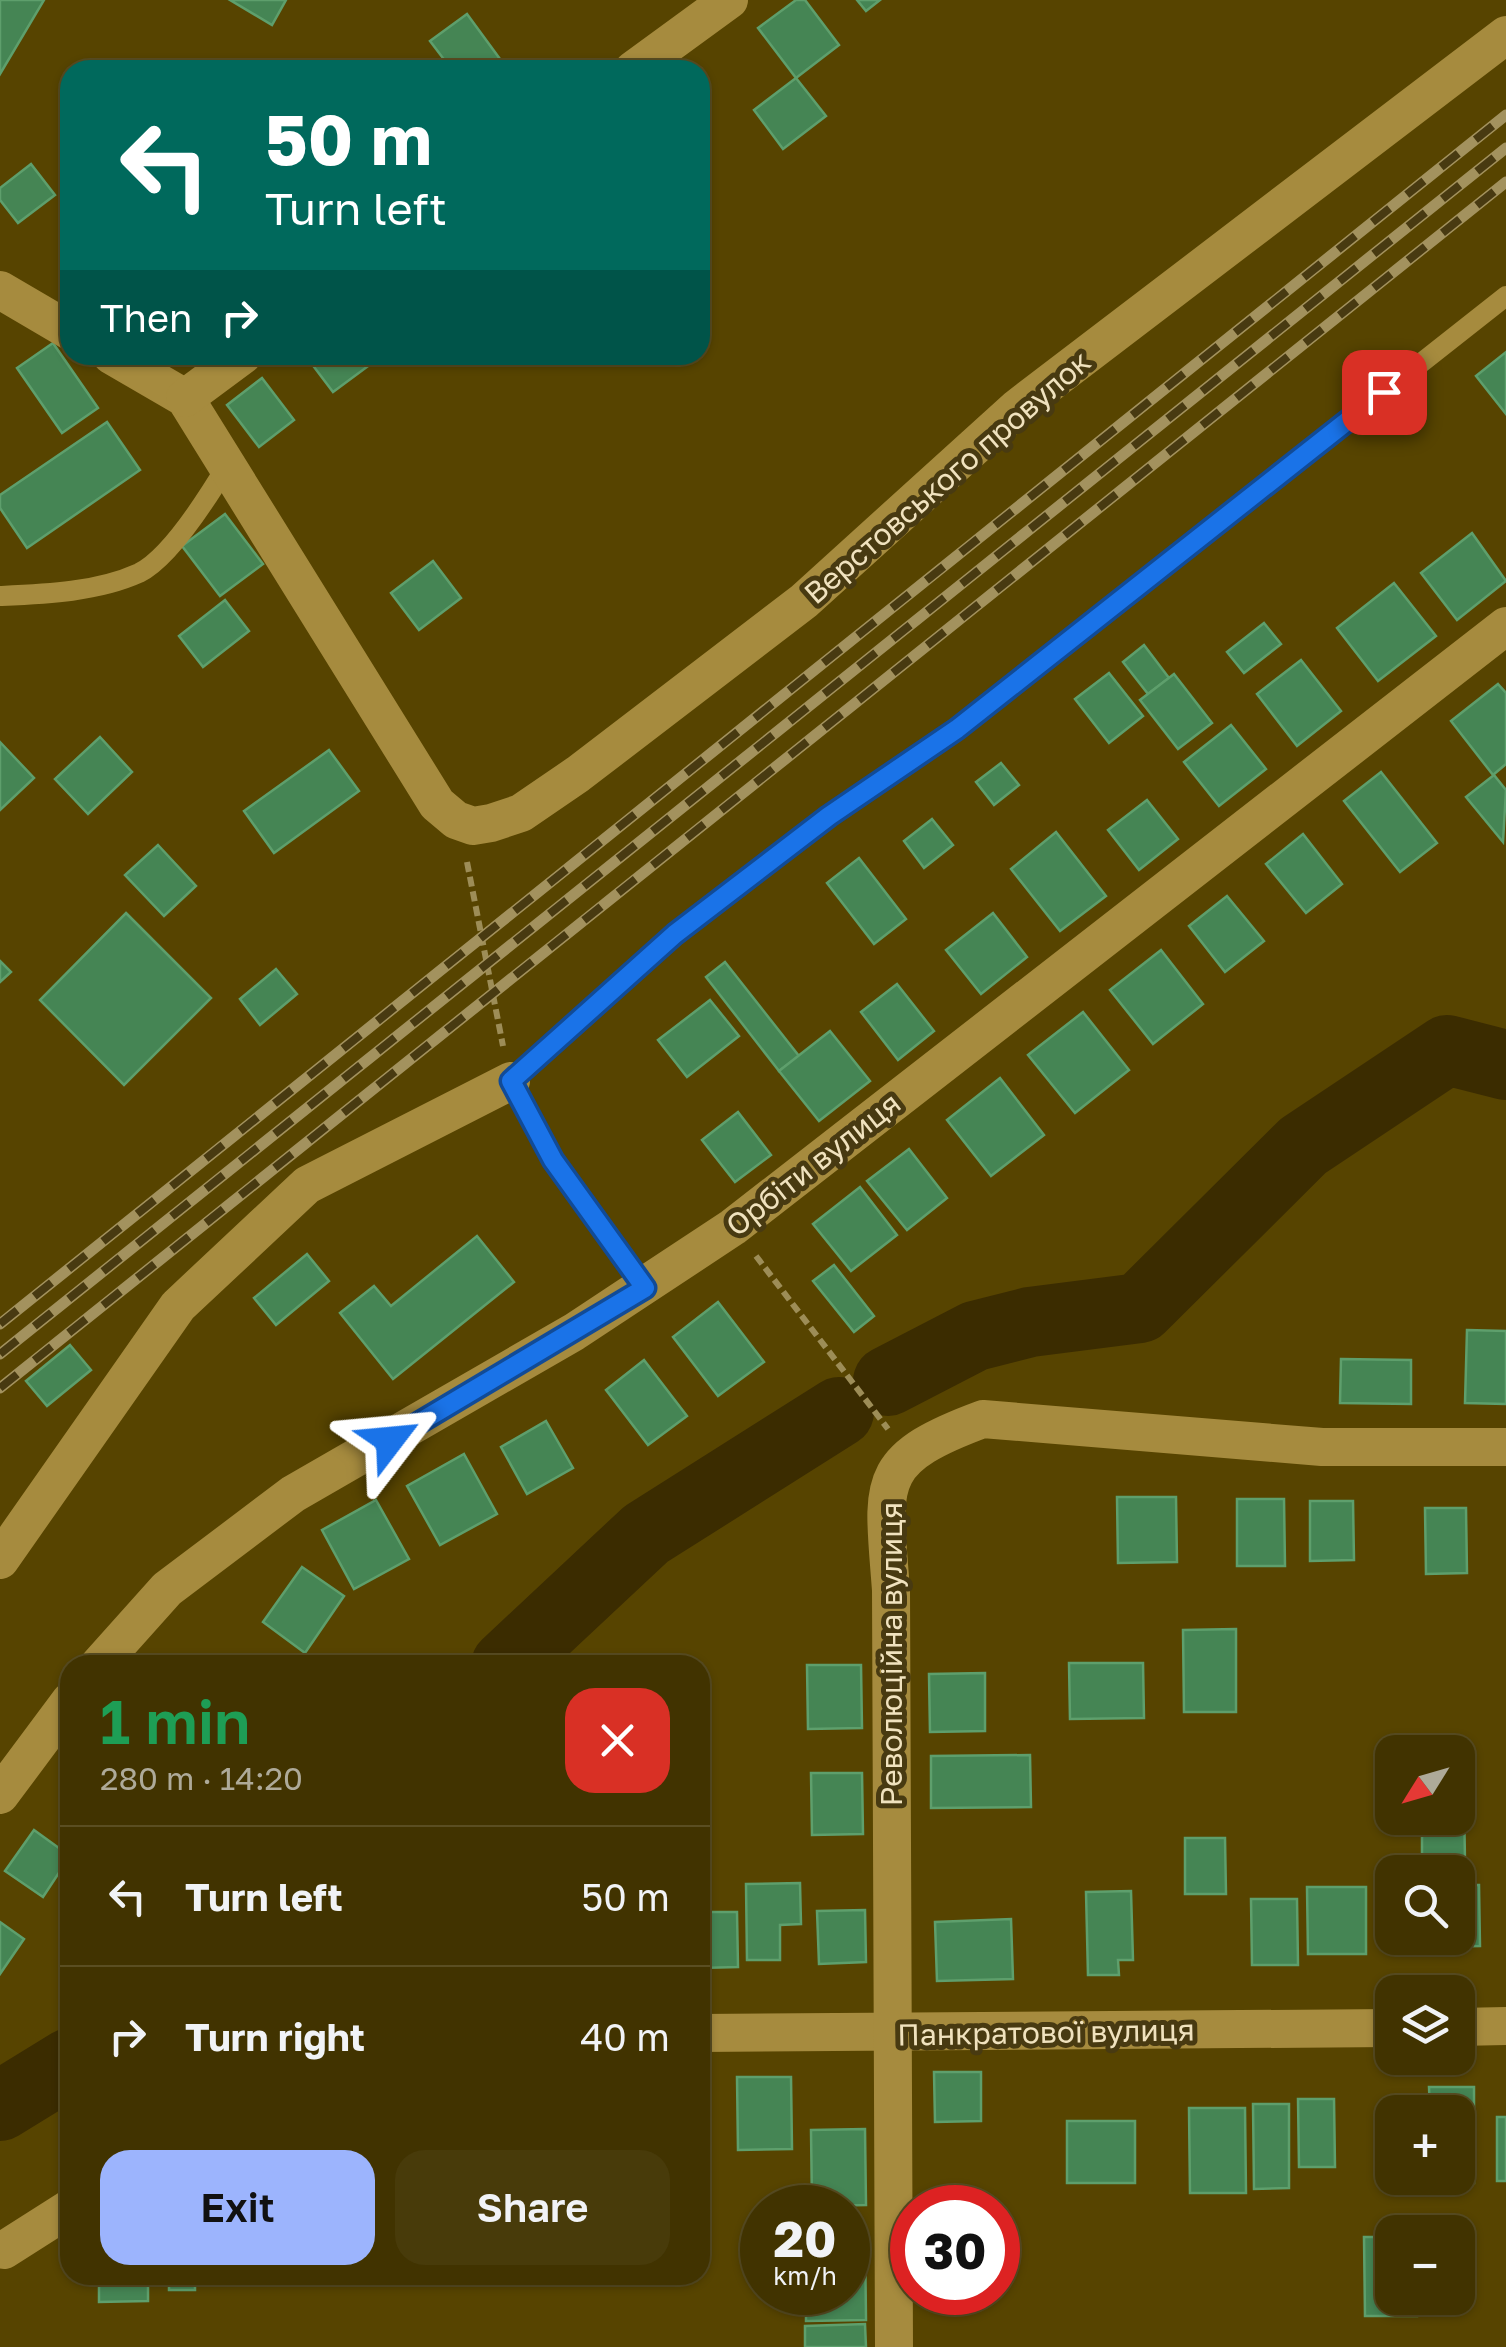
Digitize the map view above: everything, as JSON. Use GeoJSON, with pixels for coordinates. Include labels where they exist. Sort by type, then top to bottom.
{"type":"FeatureCollection","features":[{"type":"Feature","properties":{"kind":"street"},"geometry":{"type":"LineString","coordinates":[[647,60],[728,0]]}},
{"type":"Feature","properties":{"kind":"street","name":"Верстовського провулок"},"geometry":{"type":"LineString","coordinates":[[473,826],[506,818],[535,803],[774,624],[1016,408],[1506,35]]}},
{"type":"Feature","properties":{"kind":"street"},"geometry":{"type":"LineString","coordinates":[[0,290],[60,325]]}},
{"type":"Feature","properties":{"kind":"street"},"geometry":{"type":"LineString","coordinates":[[128,365],[185,398],[417,776],[437,804],[456,820],[473,826]]}},
{"type":"Feature","properties":{"kind":"street"},"geometry":{"type":"LineString","coordinates":[[185,398],[230,365]]}},
{"type":"Feature","properties":{"kind":"street","name":"Орбіти вулиця"},"geometry":{"type":"LineString","coordinates":[[107,1655],[167,1589],[293,1494],[645,1288],[733,1226],[1506,626]]}},
{"type":"Feature","properties":{"kind":"street"},"geometry":{"type":"LineString","coordinates":[[0,1560],[178,1306],[308,1185],[511,1081]]}},
{"type":"Feature","properties":{"kind":"street"},"geometry":{"type":"LineString","coordinates":[[907,1454],[932,1438],[983,1419],[1322,1448],[1506,1447]]}},
{"type":"Feature","properties":{"kind":"street","name":"Революційна вулиця"},"geometry":{"type":"LineString","coordinates":[[894,2347],[891,1590],[884,1499],[907,1454]]}},
{"type":"Feature","properties":{"kind":"street"},"geometry":{"type":"LineString","coordinates":[[0,1796],[60,1715]]}},
{"type":"Feature","properties":{"kind":"street"},"geometry":{"type":"LineString","coordinates":[[1475,2027],[1506,2026]]}},
{"type":"Feature","properties":{"kind":"street","name":"Панкратової вулиця"},"geometry":{"type":"LineString","coordinates":[[710,2033],[1375,2028]]}},
{"type":"Feature","properties":{"kind":"street"},"geometry":{"type":"LineString","coordinates":[[4,2250],[60,2214]]}},
{"type":"Feature","properties":{"kind":"lane"},"geometry":{"type":"LineString","coordinates":[[645,1288],[553,1160],[511,1081],[675,934],[829,816],[957,729],[1506,296]]}},
{"type":"Feature","properties":{"kind":"lane"},"geometry":{"type":"LineString","coordinates":[[0,596],[64,593],[142,572],[198,514],[228,464]]}},
{"type":"Feature","properties":{"kind":"path"},"geometry":{"type":"LineString","coordinates":[[473,826],[467,860],[468,887],[511,1081]]}},
{"type":"Feature","properties":{"kind":"path"},"geometry":{"type":"LineString","coordinates":[[733,1226],[907,1454]]}},
{"type":"Feature","properties":{"kind":"building"},"geometry":{"type":"Polygon","coordinates":[[[0,0],[44,0],[0,74],[0,0]]]}},
{"type":"Feature","properties":{"kind":"building"},"geometry":{"type":"Polygon","coordinates":[[[230,0],[286,0],[272,25],[230,0]]]}},
{"type":"Feature","properties":{"kind":"building"},"geometry":{"type":"Polygon","coordinates":[[[796,0],[805,0],[839,45],[796,78],[758,28],[796,0]]]}},
{"type":"Feature","properties":{"kind":"building"},"geometry":{"type":"Polygon","coordinates":[[[857,0],[880,0],[866,11],[857,0]]]}},
{"type":"Feature","properties":{"kind":"building"},"geometry":{"type":"Polygon","coordinates":[[[467,14],[501,60],[444,60],[430,41],[467,14]]]}},
{"type":"Feature","properties":{"kind":"building"},"geometry":{"type":"Polygon","coordinates":[[[796,78],[826,116],[783,149],[754,110],[796,78]]]}},
{"type":"Feature","properties":{"kind":"building"},"geometry":{"type":"Polygon","coordinates":[[[31,164],[55,195],[18,223],[0,200],[0,188],[31,164]]]}},
{"type":"Feature","properties":{"kind":"building"},"geometry":{"type":"Polygon","coordinates":[[[53,343],[60,353],[60,365],[68,365],[98,408],[62,433],[17,368],[53,343]]]}},
{"type":"Feature","properties":{"kind":"building"},"geometry":{"type":"Polygon","coordinates":[[[1506,352],[1506,414],[1476,376],[1506,352]]]}},
{"type":"Feature","properties":{"kind":"building"},"geometry":{"type":"Polygon","coordinates":[[[313,365],[370,365],[333,392],[313,365]]]}},
{"type":"Feature","properties":{"kind":"building"},"geometry":{"type":"Polygon","coordinates":[[[262,378],[294,420],[259,447],[227,405],[262,378]]]}},
{"type":"Feature","properties":{"kind":"building"},"geometry":{"type":"Polygon","coordinates":[[[107,422],[140,470],[27,548],[0,508],[0,495],[107,422]]]}},
{"type":"Feature","properties":{"kind":"building"},"geometry":{"type":"Polygon","coordinates":[[[225,514],[263,564],[220,596],[182,546],[225,514]]]}},
{"type":"Feature","properties":{"kind":"building"},"geometry":{"type":"Polygon","coordinates":[[[1472,533],[1506,581],[1457,620],[1421,573],[1472,533]]]}},
{"type":"Feature","properties":{"kind":"building"},"geometry":{"type":"Polygon","coordinates":[[[433,561],[461,598],[419,630],[391,593],[433,561]]]}},
{"type":"Feature","properties":{"kind":"building"},"geometry":{"type":"Polygon","coordinates":[[[1394,583],[1436,636],[1378,681],[1337,628],[1394,583]]]}},
{"type":"Feature","properties":{"kind":"building"},"geometry":{"type":"Polygon","coordinates":[[[225,600],[249,631],[203,667],[179,636],[225,600]]]}},
{"type":"Feature","properties":{"kind":"building"},"geometry":{"type":"Polygon","coordinates":[[[1264,623],[1281,644],[1244,673],[1227,652],[1264,623]]]}},
{"type":"Feature","properties":{"kind":"building"},"geometry":{"type":"Polygon","coordinates":[[[1144,645],[1169,678],[1148,694],[1123,662],[1144,645]]]}},
{"type":"Feature","properties":{"kind":"building"},"geometry":{"type":"Polygon","coordinates":[[[1301,660],[1341,711],[1297,746],[1257,694],[1301,660]]]}},
{"type":"Feature","properties":{"kind":"building"},"geometry":{"type":"Polygon","coordinates":[[[1109,673],[1143,716],[1109,743],[1075,699],[1109,673]]]}},
{"type":"Feature","properties":{"kind":"building"},"geometry":{"type":"Polygon","coordinates":[[[1174,674],[1212,723],[1178,749],[1140,700],[1174,674]]]}},
{"type":"Feature","properties":{"kind":"building"},"geometry":{"type":"Polygon","coordinates":[[[1498,684],[1506,693],[1506,764],[1493,775],[1451,721],[1498,684]]]}},
{"type":"Feature","properties":{"kind":"building"},"geometry":{"type":"Polygon","coordinates":[[[1231,725],[1266,769],[1219,806],[1184,762],[1231,725]]]}},
{"type":"Feature","properties":{"kind":"building"},"geometry":{"type":"Polygon","coordinates":[[[100,737],[132,772],[88,814],[55,779],[100,737]]]}},
{"type":"Feature","properties":{"kind":"building"},"geometry":{"type":"Polygon","coordinates":[[[0,742],[34,778],[0,810],[0,742]]]}},
{"type":"Feature","properties":{"kind":"building"},"geometry":{"type":"Polygon","coordinates":[[[329,750],[359,791],[274,853],[244,811],[329,750]]]}},
{"type":"Feature","properties":{"kind":"building"},"geometry":{"type":"Polygon","coordinates":[[[1001,763],[1019,785],[994,805],[976,782],[1001,763]]]}},
{"type":"Feature","properties":{"kind":"building"},"geometry":{"type":"Polygon","coordinates":[[[1381,772],[1437,843],[1400,872],[1344,801],[1381,772]]]}},
{"type":"Feature","properties":{"kind":"building"},"geometry":{"type":"Polygon","coordinates":[[[1494,775],[1506,790],[1503,842],[1466,797],[1494,775]]]}},
{"type":"Feature","properties":{"kind":"building"},"geometry":{"type":"Polygon","coordinates":[[[1147,800],[1178,839],[1139,870],[1108,830],[1147,800]]]}},
{"type":"Feature","properties":{"kind":"building"},"geometry":{"type":"Polygon","coordinates":[[[932,819],[953,845],[924,868],[904,841],[932,819]]]}},
{"type":"Feature","properties":{"kind":"building"},"geometry":{"type":"Polygon","coordinates":[[[1056,832],[1106,896],[1060,931],[1011,869],[1056,832]]]}},
{"type":"Feature","properties":{"kind":"building"},"geometry":{"type":"Polygon","coordinates":[[[1303,834],[1342,884],[1306,913],[1266,864],[1303,834]]]}},
{"type":"Feature","properties":{"kind":"building"},"geometry":{"type":"Polygon","coordinates":[[[158,845],[196,886],[164,916],[125,875],[158,845]]]}},
{"type":"Feature","properties":{"kind":"building"},"geometry":{"type":"Polygon","coordinates":[[[859,858],[906,919],[874,944],[827,883],[859,858]]]}},
{"type":"Feature","properties":{"kind":"building"},"geometry":{"type":"Polygon","coordinates":[[[1227,896],[1264,941],[1225,972],[1189,926],[1227,896]]]}},
{"type":"Feature","properties":{"kind":"building"},"geometry":{"type":"Polygon","coordinates":[[[126,913],[211,998],[124,1085],[40,1000],[126,913]]]}},
{"type":"Feature","properties":{"kind":"building"},"geometry":{"type":"Polygon","coordinates":[[[993,913],[1027,957],[981,994],[946,950],[993,913]]]}},
{"type":"Feature","properties":{"kind":"building"},"geometry":{"type":"Polygon","coordinates":[[[1161,950],[1203,1004],[1153,1044],[1110,990],[1161,950]]]}},
{"type":"Feature","properties":{"kind":"building"},"geometry":{"type":"Polygon","coordinates":[[[0,961],[11,972],[0,982],[0,961]]]}},
{"type":"Feature","properties":{"kind":"building"},"geometry":{"type":"Polygon","coordinates":[[[725,962],[799,1056],[779,1071],[706,977],[725,962]]]}},
{"type":"Feature","properties":{"kind":"building"},"geometry":{"type":"Polygon","coordinates":[[[276,969],[297,994],[260,1025],[240,999],[276,969]]]}},
{"type":"Feature","properties":{"kind":"building"},"geometry":{"type":"Polygon","coordinates":[[[897,984],[934,1031],[898,1060],[861,1012],[897,984]]]}},
{"type":"Feature","properties":{"kind":"building"},"geometry":{"type":"Polygon","coordinates":[[[710,1000],[739,1036],[687,1077],[658,1040],[710,1000]]]}},
{"type":"Feature","properties":{"kind":"building"},"geometry":{"type":"Polygon","coordinates":[[[1083,1012],[1129,1070],[1075,1113],[1028,1055],[1083,1012]]]}},
{"type":"Feature","properties":{"kind":"building"},"geometry":{"type":"Polygon","coordinates":[[[830,1031],[870,1081],[819,1121],[779,1071],[830,1031]]]}},
{"type":"Feature","properties":{"kind":"building"},"geometry":{"type":"Polygon","coordinates":[[[1000,1078],[1044,1135],[991,1176],[947,1120],[1000,1078]]]}},
{"type":"Feature","properties":{"kind":"building"},"geometry":{"type":"Polygon","coordinates":[[[738,1112],[771,1155],[735,1182],[702,1140],[738,1112]]]}},
{"type":"Feature","properties":{"kind":"building"},"geometry":{"type":"Polygon","coordinates":[[[909,1149],[947,1198],[907,1230],[867,1181],[909,1149]]]}},
{"type":"Feature","properties":{"kind":"building"},"geometry":{"type":"Polygon","coordinates":[[[860,1187],[897,1235],[851,1271],[813,1224],[860,1187]]]}},
{"type":"Feature","properties":{"kind":"building"},"geometry":{"type":"Polygon","coordinates":[[[477,1236],[514,1282],[393,1379],[340,1313],[374,1286],[391,1306],[477,1236]]]}},
{"type":"Feature","properties":{"kind":"building"},"geometry":{"type":"Polygon","coordinates":[[[307,1254],[329,1281],[276,1325],[254,1298],[307,1254]]]}},
{"type":"Feature","properties":{"kind":"building"},"geometry":{"type":"Polygon","coordinates":[[[834,1265],[874,1316],[854,1332],[813,1281],[834,1265]]]}},
{"type":"Feature","properties":{"kind":"building"},"geometry":{"type":"Polygon","coordinates":[[[718,1302],[764,1362],[718,1396],[673,1337],[718,1302]]]}},
{"type":"Feature","properties":{"kind":"building"},"geometry":{"type":"Polygon","coordinates":[[[1467,1330],[1506,1331],[1506,1404],[1465,1403],[1467,1330]]]}},
{"type":"Feature","properties":{"kind":"building"},"geometry":{"type":"Polygon","coordinates":[[[70,1345],[91,1370],[47,1406],[26,1381],[70,1345]]]}},
{"type":"Feature","properties":{"kind":"building"},"geometry":{"type":"Polygon","coordinates":[[[1341,1359],[1411,1360],[1411,1404],[1340,1403],[1341,1359]]]}},
{"type":"Feature","properties":{"kind":"building"},"geometry":{"type":"Polygon","coordinates":[[[644,1360],[687,1416],[648,1445],[606,1390],[644,1360]]]}},
{"type":"Feature","properties":{"kind":"building"},"geometry":{"type":"Polygon","coordinates":[[[546,1421],[573,1468],[527,1494],[501,1447],[546,1421]]]}},
{"type":"Feature","properties":{"kind":"building"},"geometry":{"type":"Polygon","coordinates":[[[464,1454],[497,1514],[440,1545],[407,1486],[464,1454]]]}},
{"type":"Feature","properties":{"kind":"building"},"geometry":{"type":"Polygon","coordinates":[[[1117,1497],[1176,1497],[1177,1562],[1118,1563],[1117,1497]]]}},
{"type":"Feature","properties":{"kind":"building"},"geometry":{"type":"Polygon","coordinates":[[[1237,1499],[1284,1499],[1285,1566],[1237,1566],[1237,1499]]]}},
{"type":"Feature","properties":{"kind":"building"},"geometry":{"type":"Polygon","coordinates":[[[376,1500],[409,1559],[354,1589],[322,1530],[376,1500]]]}},
{"type":"Feature","properties":{"kind":"building"},"geometry":{"type":"Polygon","coordinates":[[[1310,1501],[1353,1501],[1354,1560],[1310,1561],[1310,1501]]]}},
{"type":"Feature","properties":{"kind":"building"},"geometry":{"type":"Polygon","coordinates":[[[1425,1508],[1466,1508],[1467,1573],[1426,1574],[1425,1508]]]}},
{"type":"Feature","properties":{"kind":"building"},"geometry":{"type":"Polygon","coordinates":[[[302,1567],[344,1596],[305,1653],[263,1622],[302,1567]]]}},
{"type":"Feature","properties":{"kind":"building"},"geometry":{"type":"Polygon","coordinates":[[[1236,1629],[1236,1712],[1184,1712],[1183,1630],[1236,1629]]]}},
{"type":"Feature","properties":{"kind":"building"},"geometry":{"type":"Polygon","coordinates":[[[1069,1663],[1143,1663],[1144,1718],[1070,1719],[1069,1663]]]}},
{"type":"Feature","properties":{"kind":"building"},"geometry":{"type":"Polygon","coordinates":[[[807,1665],[861,1665],[862,1728],[808,1729],[807,1665]]]}},
{"type":"Feature","properties":{"kind":"building"},"geometry":{"type":"Polygon","coordinates":[[[985,1673],[985,1731],[930,1732],[929,1674],[985,1673]]]}},
{"type":"Feature","properties":{"kind":"building"},"geometry":{"type":"Polygon","coordinates":[[[1030,1755],[1031,1807],[931,1808],[931,1756],[1030,1755]]]}},
{"type":"Feature","properties":{"kind":"building"},"geometry":{"type":"Polygon","coordinates":[[[811,1773],[862,1773],[863,1834],[812,1835],[811,1773]]]}},
{"type":"Feature","properties":{"kind":"building"},"geometry":{"type":"Polygon","coordinates":[[[34,1830],[60,1849],[60,1871],[43,1897],[5,1871],[34,1830]]]}},
{"type":"Feature","properties":{"kind":"building"},"geometry":{"type":"Polygon","coordinates":[[[1422,1835],[1465,1835],[1465,1855],[1422,1855],[1422,1835]]]}},
{"type":"Feature","properties":{"kind":"building"},"geometry":{"type":"Polygon","coordinates":[[[1185,1838],[1225,1838],[1226,1894],[1185,1894],[1185,1838]]]}},
{"type":"Feature","properties":{"kind":"building"},"geometry":{"type":"Polygon","coordinates":[[[800,1883],[801,1924],[780,1925],[780,1960],[747,1960],[746,1884],[800,1883]]]}},
{"type":"Feature","properties":{"kind":"building"},"geometry":{"type":"Polygon","coordinates":[[[1475,1885],[1479,1885],[1480,1946],[1475,1946],[1475,1885]]]}},
{"type":"Feature","properties":{"kind":"building"},"geometry":{"type":"Polygon","coordinates":[[[1307,1887],[1366,1887],[1366,1954],[1308,1954],[1307,1887]]]}},
{"type":"Feature","properties":{"kind":"building"},"geometry":{"type":"Polygon","coordinates":[[[1131,1891],[1133,1960],[1118,1960],[1119,1975],[1088,1975],[1086,1892],[1131,1891]]]}},
{"type":"Feature","properties":{"kind":"building"},"geometry":{"type":"Polygon","coordinates":[[[1251,1899],[1297,1899],[1298,1965],[1252,1965],[1251,1899]]]}},
{"type":"Feature","properties":{"kind":"building"},"geometry":{"type":"Polygon","coordinates":[[[865,1910],[866,1962],[819,1964],[817,1911],[865,1910]]]}},
{"type":"Feature","properties":{"kind":"building"},"geometry":{"type":"Polygon","coordinates":[[[710,1912],[737,1912],[738,1967],[710,1968],[710,1912]]]}},
{"type":"Feature","properties":{"kind":"building"},"geometry":{"type":"Polygon","coordinates":[[[1011,1919],[1013,1979],[937,1981],[935,1922],[1011,1919]]]}},
{"type":"Feature","properties":{"kind":"building"},"geometry":{"type":"Polygon","coordinates":[[[0,1922],[24,1939],[0,1974],[0,1922]]]}},
{"type":"Feature","properties":{"kind":"building"},"geometry":{"type":"Polygon","coordinates":[[[934,2072],[981,2072],[981,2121],[935,2122],[934,2072]]]}},
{"type":"Feature","properties":{"kind":"building"},"geometry":{"type":"Polygon","coordinates":[[[737,2077],[791,2077],[792,2149],[738,2150],[737,2077]]]}},
{"type":"Feature","properties":{"kind":"building"},"geometry":{"type":"Polygon","coordinates":[[[1429,2087],[1474,2087],[1474,2095],[1429,2095],[1429,2087]]]}},
{"type":"Feature","properties":{"kind":"building"},"geometry":{"type":"Polygon","coordinates":[[[1298,2099],[1334,2099],[1335,2167],[1299,2167],[1298,2099]]]}},
{"type":"Feature","properties":{"kind":"building"},"geometry":{"type":"Polygon","coordinates":[[[1253,2104],[1289,2104],[1289,2188],[1254,2189],[1253,2104]]]}},
{"type":"Feature","properties":{"kind":"building"},"geometry":{"type":"Polygon","coordinates":[[[1189,2108],[1245,2108],[1246,2193],[1190,2193],[1189,2108]]]}},
{"type":"Feature","properties":{"kind":"building"},"geometry":{"type":"Polygon","coordinates":[[[1497,2117],[1506,2117],[1506,2181],[1497,2181],[1497,2117]]]}},
{"type":"Feature","properties":{"kind":"building"},"geometry":{"type":"Polygon","coordinates":[[[1067,2121],[1135,2121],[1135,2183],[1067,2183],[1067,2121]]]}},
{"type":"Feature","properties":{"kind":"building"},"geometry":{"type":"Polygon","coordinates":[[[865,2129],[866,2185],[812,2185],[811,2130],[865,2129]]]}},
{"type":"Feature","properties":{"kind":"building"},"geometry":{"type":"Polygon","coordinates":[[[1364,2237],[1375,2237],[1375,2315],[1417,2316],[1365,2316],[1364,2237]]]}},
{"type":"Feature","properties":{"kind":"building"},"geometry":{"type":"Polygon","coordinates":[[[99,2285],[148,2285],[148,2301],[99,2302],[99,2285]]]}},
{"type":"Feature","properties":{"kind":"building"},"geometry":{"type":"Polygon","coordinates":[[[169,2285],[195,2285],[195,2290],[169,2290],[169,2285]]]}},
{"type":"Feature","properties":{"kind":"building"},"geometry":{"type":"Polygon","coordinates":[[[806,2315],[866,2315],[866,2320],[806,2321],[806,2315]]]}},
{"type":"Feature","properties":{"kind":"building"},"geometry":{"type":"Polygon","coordinates":[[[865,2324],[866,2347],[805,2347],[805,2326],[865,2324]]]}},
{"type":"Feature","properties":{"kind":"waterway"},"geometry":{"type":"LineString","coordinates":[[888,1381],[975,1336],[1030,1322],[1140,1308],[1303,1146],[1447,1050],[1506,1065]]}},
{"type":"Feature","properties":{"kind":"waterway"},"geometry":{"type":"LineString","coordinates":[[517,1655],[646,1534],[839,1412]]}},
{"type":"Feature","properties":{"kind":"waterway"},"geometry":{"type":"LineString","coordinates":[[0,2106],[60,2069]]}},
{"type":"Feature","properties":{"kind":"railway"},"geometry":{"type":"LineString","coordinates":[[0,1324],[1506,115]]}},
{"type":"Feature","properties":{"kind":"railway"},"geometry":{"type":"LineString","coordinates":[[0,1354],[1506,148]]}},
{"type":"Feature","properties":{"kind":"railway"},"geometry":{"type":"LineString","coordinates":[[0,1388],[1506,182]]}},
{"type":"Feature","properties":{"kind":"route"},"geometry":{"type":"LineString","coordinates":[[390,1440],[645,1288],[553,1160],[511,1081],[675,934],[829,816],[957,729],[1384,392]]}}]}
